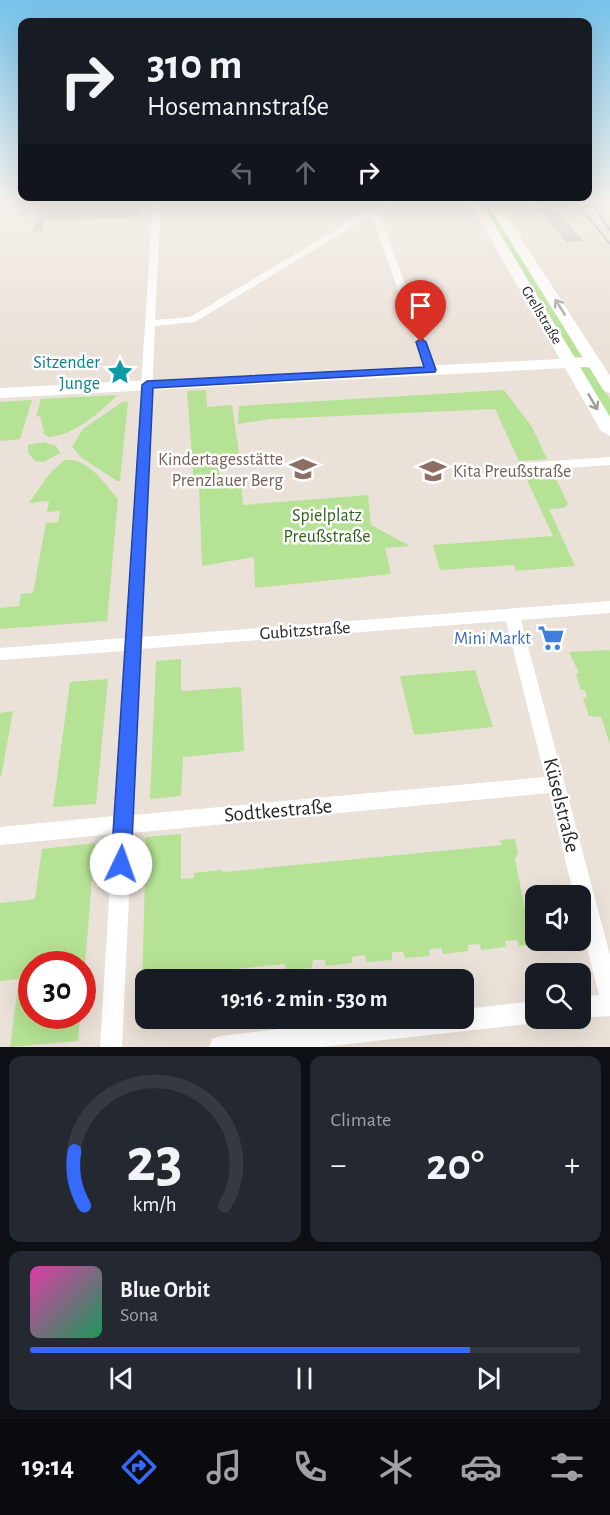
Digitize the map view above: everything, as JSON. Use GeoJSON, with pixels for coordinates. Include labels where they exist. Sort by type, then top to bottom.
{"type":"FeatureCollection","features":[{"type":"Feature","properties":{"kind":"street"},"geometry":{"type":"LineString","coordinates":[[111,1047],[155,248]]}},
{"type":"Feature","properties":{"kind":"street"},"geometry":{"type":"LineString","coordinates":[[151,323],[192,320],[312,248]]}},
{"type":"Feature","properties":{"kind":"street"},"geometry":{"type":"LineString","coordinates":[[388,248],[431,370]]}},
{"type":"Feature","properties":{"kind":"street","name":"Grellstraße"},"geometry":{"type":"LineString","coordinates":[[502,248],[610,431]]}},
{"type":"Feature","properties":{"kind":"street","name":"Grellstraße"},"geometry":{"type":"LineString","coordinates":[[521,248],[610,388]]}},
{"type":"Feature","properties":{"kind":"street"},"geometry":{"type":"LineString","coordinates":[[0,393],[594,362]]}},
{"type":"Feature","properties":{"kind":"street"},"geometry":{"type":"LineString","coordinates":[[524,467],[610,461]]}},
{"type":"Feature","properties":{"kind":"street","name":"Gubitzstraße"},"geometry":{"type":"LineString","coordinates":[[0,654],[610,607]]}},
{"type":"Feature","properties":{"kind":"street","name":"Küselstraße"},"geometry":{"type":"LineString","coordinates":[[512,614],[610,996]]}},
{"type":"Feature","properties":{"kind":"street","name":"Sodtkestraße"},"geometry":{"type":"LineString","coordinates":[[0,836],[556,784]]}},
{"type":"Feature","properties":{"kind":"street"},"geometry":{"type":"LineString","coordinates":[[591,1006],[610,1005]]}},
{"type":"Feature","properties":{"kind":"street"},"geometry":{"type":"LineString","coordinates":[[220,1047],[525,1013]]}},
{"type":"Feature","properties":{"kind":"green space"},"geometry":{"type":"Polygon","coordinates":[[[506,248],[516,248],[582,357],[571,356],[506,248]]]}},
{"type":"Feature","properties":{"kind":"green space"},"geometry":{"type":"Polygon","coordinates":[[[579,367],[590,368],[610,399],[610,422],[579,367]]]}},
{"type":"Feature","properties":{"kind":"green space"},"geometry":{"type":"Polygon","coordinates":[[[206,390],[207,407],[232,405],[240,460],[218,461],[220,480],[194,481],[187,391],[206,390]]]}},
{"type":"Feature","properties":{"kind":"green space"},"geometry":{"type":"Polygon","coordinates":[[[504,390],[532,427],[547,459],[519,461],[495,409],[270,419],[238,424],[239,406],[504,390]]]}},
{"type":"Feature","properties":{"kind":"green space"},"geometry":{"type":"Polygon","coordinates":[[[117,395],[95,416],[77,428],[49,437],[42,433],[44,432],[40,416],[36,417],[41,399],[117,395]]]}},
{"type":"Feature","properties":{"kind":"green space"},"geometry":{"type":"Polygon","coordinates":[[[32,400],[20,439],[0,441],[0,402],[32,400]]]}},
{"type":"Feature","properties":{"kind":"green space"},"geometry":{"type":"Polygon","coordinates":[[[122,402],[128,402],[120,481],[117,481],[82,458],[72,447],[83,429],[122,402]]]}},
{"type":"Feature","properties":{"kind":"green space"},"geometry":{"type":"Polygon","coordinates":[[[44,442],[56,446],[60,453],[44,462],[35,461],[28,453],[28,445],[44,442]]]}},
{"type":"Feature","properties":{"kind":"green space"},"geometry":{"type":"Polygon","coordinates":[[[65,460],[73,460],[88,467],[118,499],[107,621],[0,629],[0,608],[19,606],[21,594],[33,593],[46,523],[58,522],[60,511],[47,512],[49,501],[29,503],[50,473],[65,460]]]}},
{"type":"Feature","properties":{"kind":"green space"},"geometry":{"type":"Polygon","coordinates":[[[555,477],[568,504],[564,508],[549,509],[575,566],[516,571],[513,565],[440,570],[433,545],[553,536],[526,478],[555,477]]]}},
{"type":"Feature","properties":{"kind":"green space","name":"Spielplatz Preußstraße"},"geometry":{"type":"Polygon","coordinates":[[[241,484],[243,505],[368,495],[371,525],[410,546],[385,548],[391,574],[255,588],[254,557],[202,566],[199,486],[241,484]]]}},
{"type":"Feature","properties":{"kind":"green space"},"geometry":{"type":"Polygon","coordinates":[[[609,650],[610,744],[601,717],[589,716],[583,698],[587,697],[585,690],[581,690],[576,674],[579,673],[569,652],[609,650]]]}},
{"type":"Feature","properties":{"kind":"green space"},"geometry":{"type":"Polygon","coordinates":[[[181,659],[181,691],[241,687],[244,751],[183,757],[181,796],[150,799],[156,661],[181,659]]]}},
{"type":"Feature","properties":{"kind":"green space"},"geometry":{"type":"Polygon","coordinates":[[[475,670],[493,727],[414,735],[400,676],[475,670]]]}},
{"type":"Feature","properties":{"kind":"green space"},"geometry":{"type":"Polygon","coordinates":[[[108,679],[96,804],[53,807],[70,682],[108,679]]]}},
{"type":"Feature","properties":{"kind":"green space"},"geometry":{"type":"Polygon","coordinates":[[[13,711],[1,777],[0,777],[0,713],[13,711]]]}},
{"type":"Feature","properties":{"kind":"green space"},"geometry":{"type":"Polygon","coordinates":[[[181,834],[181,879],[194,878],[194,873],[221,870],[224,872],[502,845],[500,840],[515,839],[518,853],[515,859],[525,909],[525,945],[519,946],[517,940],[505,941],[506,947],[481,950],[480,944],[468,945],[468,951],[443,954],[441,948],[429,949],[430,956],[405,958],[403,952],[392,952],[392,960],[367,962],[365,955],[352,957],[352,963],[326,966],[325,960],[313,960],[312,968],[299,969],[286,969],[285,964],[235,969],[143,969],[146,837],[181,834]]]}},
{"type":"Feature","properties":{"kind":"green space"},"geometry":{"type":"Polygon","coordinates":[[[95,843],[86,951],[18,951],[18,979],[0,981],[0,903],[35,899],[42,849],[95,843]]]}},
{"type":"Feature","properties":{"kind":"green space"},"geometry":{"type":"Polygon","coordinates":[[[18,987],[18,1029],[79,1029],[78,1041],[10,1047],[18,987]]]}},
{"type":"Feature","properties":{"kind":"place","name":"Sitzender Junge"},"geometry":{"type":"Point","coordinates":[120,372]}},
{"type":"Feature","properties":{"kind":"place","name":"Kindertagesstätte Prenzlauer Berg"},"geometry":{"type":"Point","coordinates":[303,469]}},
{"type":"Feature","properties":{"kind":"place","name":"Kita Preußstraße"},"geometry":{"type":"Point","coordinates":[433,471]}},
{"type":"Feature","properties":{"kind":"place","name":"Mini Markt"},"geometry":{"type":"Point","coordinates":[551,638]}},
{"type":"Feature","properties":{"kind":"route"},"geometry":{"type":"LineString","coordinates":[[121,864],[147,385],[431,370],[421,342]]}}]}
